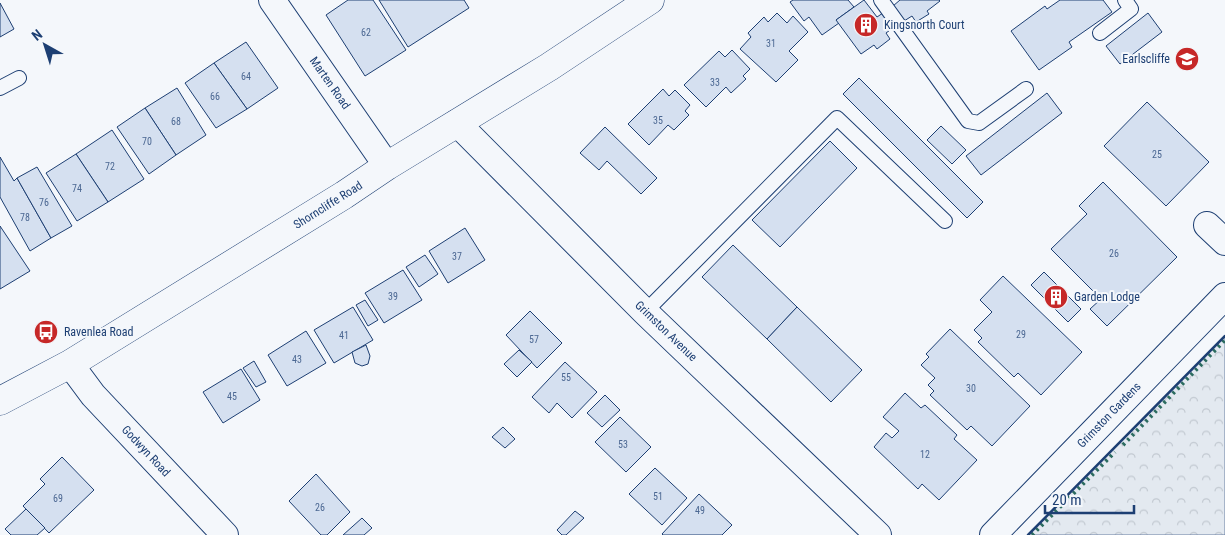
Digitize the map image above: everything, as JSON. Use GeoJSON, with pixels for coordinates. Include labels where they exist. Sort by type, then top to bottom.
{"type":"FeatureCollection","features":[{"type":"Feature","properties":{"kind":"main road","name":"Shorncliffe Road"},"geometry":{"type":"LineString","coordinates":[[0,401],[70,364],[335,201],[387,166],[549,67],[650,0]]}},
{"type":"Feature","properties":{"kind":"street","name":"Marten Road"},"geometry":{"type":"LineString","coordinates":[[272,0],[387,166]]}},
{"type":"Feature","properties":{"kind":"street","name":"Grimston Avenue"},"geometry":{"type":"LineString","coordinates":[[457,123],[645,312],[878,535]]}},
{"type":"Feature","properties":{"kind":"street","name":"Grimston Gardens"},"geometry":{"type":"LineString","coordinates":[[994,535],[1225,296]]}},
{"type":"Feature","properties":{"kind":"street","name":"Godwyn Road"},"geometry":{"type":"LineString","coordinates":[[70,364],[93,394],[225,535]]}},
{"type":"Feature","properties":{"kind":"lane"},"geometry":{"type":"LineString","coordinates":[[881,0],[968,121],[979,123],[1026,89]]}},
{"type":"Feature","properties":{"kind":"lane"},"geometry":{"type":"LineString","coordinates":[[1100,33],[1131,9],[1125,0]]}},
{"type":"Feature","properties":{"kind":"lane"},"geometry":{"type":"LineString","coordinates":[[0,88],[19,78]]}},
{"type":"Feature","properties":{"kind":"lane"},"geometry":{"type":"LineString","coordinates":[[645,312],[837,118],[945,221]]}},
{"type":"Feature","properties":{"kind":"green space"},"geometry":{"type":"Polygon","coordinates":[[[1225,336],[1225,535],[1028,535],[1225,336]]]}},
{"type":"Feature","properties":{"kind":"building"},"geometry":{"type":"Polygon","coordinates":[[[348,0],[373,0],[406,50],[365,76],[326,15],[348,0]]]}},
{"type":"Feature","properties":{"kind":"building"},"geometry":{"type":"Polygon","coordinates":[[[379,0],[464,0],[469,8],[408,47],[379,0]]]}},
{"type":"Feature","properties":{"kind":"building","name":"Kingsnorth Court"},"geometry":{"type":"Polygon","coordinates":[[[793,0],[848,0],[854,7],[836,20],[839,23],[822,35],[809,17],[804,21],[790,2],[793,0]]]}},
{"type":"Feature","properties":{"kind":"building","name":"Kingsnorth Court"},"geometry":{"type":"Polygon","coordinates":[[[864,0],[877,17],[883,13],[893,28],[886,33],[890,39],[877,49],[874,45],[861,54],[836,20],[864,0]]]}},
{"type":"Feature","properties":{"kind":"building","name":"Kingsnorth Court"},"geometry":{"type":"Polygon","coordinates":[[[900,0],[940,1],[927,11],[929,14],[916,22],[912,16],[904,21],[893,6],[900,0]]]}},
{"type":"Feature","properties":{"kind":"building"},"geometry":{"type":"Polygon","coordinates":[[[1060,0],[1103,0],[1112,12],[1069,42],[1072,47],[1039,70],[1011,31],[1045,6],[1047,9],[1060,0]]]}},
{"type":"Feature","properties":{"kind":"building"},"geometry":{"type":"Polygon","coordinates":[[[0,3],[14,29],[0,37],[0,3]]]}},
{"type":"Feature","properties":{"kind":"building"},"geometry":{"type":"Polygon","coordinates":[[[777,13],[787,23],[793,16],[808,32],[789,51],[798,60],[776,82],[740,49],[751,37],[748,33],[764,17],[768,22],[777,13]]]}},
{"type":"Feature","properties":{"kind":"building"},"geometry":{"type":"Polygon","coordinates":[[[1148,13],[1162,32],[1120,64],[1106,46],[1148,13]]]}},
{"type":"Feature","properties":{"kind":"building"},"geometry":{"type":"Polygon","coordinates":[[[246,42],[278,88],[247,109],[214,63],[246,42]]]}},
{"type":"Feature","properties":{"kind":"building"},"geometry":{"type":"Polygon","coordinates":[[[732,50],[750,69],[743,76],[746,79],[731,93],[726,87],[706,107],[684,85],[719,51],[725,57],[732,50]]]}},
{"type":"Feature","properties":{"kind":"building"},"geometry":{"type":"Polygon","coordinates":[[[214,63],[247,109],[216,128],[185,83],[214,63]]]}},
{"type":"Feature","properties":{"kind":"building"},"geometry":{"type":"Polygon","coordinates":[[[859,78],[983,202],[967,218],[843,94],[859,78]]]}},
{"type":"Feature","properties":{"kind":"building"},"geometry":{"type":"Polygon","coordinates":[[[177,88],[206,135],[176,155],[145,108],[177,88]]]}},
{"type":"Feature","properties":{"kind":"building"},"geometry":{"type":"Polygon","coordinates":[[[663,89],[669,96],[675,90],[690,105],[685,111],[689,115],[674,130],[668,125],[649,145],[628,124],[663,89]]]}},
{"type":"Feature","properties":{"kind":"building"},"geometry":{"type":"Polygon","coordinates":[[[1047,93],[1062,113],[981,175],[966,156],[1047,93]]]}},
{"type":"Feature","properties":{"kind":"building"},"geometry":{"type":"Polygon","coordinates":[[[1147,102],[1209,162],[1166,206],[1104,146],[1147,102]]]}},
{"type":"Feature","properties":{"kind":"building"},"geometry":{"type":"Polygon","coordinates":[[[145,108],[176,155],[149,174],[117,127],[145,108]]]}},
{"type":"Feature","properties":{"kind":"building"},"geometry":{"type":"Polygon","coordinates":[[[941,126],[966,150],[952,164],[927,140],[941,126]]]}},
{"type":"Feature","properties":{"kind":"building"},"geometry":{"type":"Polygon","coordinates":[[[605,127],[657,178],[641,194],[607,161],[599,170],[580,153],[605,127]]]}},
{"type":"Feature","properties":{"kind":"building"},"geometry":{"type":"Polygon","coordinates":[[[112,130],[144,179],[108,202],[76,154],[112,130]]]}},
{"type":"Feature","properties":{"kind":"building"},"geometry":{"type":"Polygon","coordinates":[[[830,141],[857,168],[780,247],[752,220],[830,141]]]}},
{"type":"Feature","properties":{"kind":"building"},"geometry":{"type":"Polygon","coordinates":[[[76,154],[108,202],[77,221],[46,173],[76,154]]]}},
{"type":"Feature","properties":{"kind":"building"},"geometry":{"type":"Polygon","coordinates":[[[0,157],[14,181],[17,178],[51,238],[30,251],[0,197],[0,157]]]}},
{"type":"Feature","properties":{"kind":"building"},"geometry":{"type":"Polygon","coordinates":[[[37,167],[72,226],[51,238],[17,178],[37,167]]]}},
{"type":"Feature","properties":{"kind":"building"},"geometry":{"type":"Polygon","coordinates":[[[1103,182],[1177,257],[1107,326],[1090,309],[1101,299],[1051,249],[1087,214],[1079,206],[1103,182]]]}},
{"type":"Feature","properties":{"kind":"building"},"geometry":{"type":"Polygon","coordinates":[[[0,226],[30,271],[0,289],[0,226]]]}},
{"type":"Feature","properties":{"kind":"building"},"geometry":{"type":"Polygon","coordinates":[[[465,228],[485,260],[448,283],[429,251],[465,228]]]}},
{"type":"Feature","properties":{"kind":"building"},"geometry":{"type":"Polygon","coordinates":[[[733,245],[797,307],[767,339],[702,277],[733,245]]]}},
{"type":"Feature","properties":{"kind":"building"},"geometry":{"type":"Polygon","coordinates":[[[425,255],[438,274],[419,287],[406,267],[425,255]]]}},
{"type":"Feature","properties":{"kind":"building"},"geometry":{"type":"Polygon","coordinates":[[[403,270],[422,300],[384,323],[365,293],[403,270]]]}},
{"type":"Feature","properties":{"kind":"building","name":"Garden Lodge"},"geometry":{"type":"Polygon","coordinates":[[[1044,272],[1081,309],[1068,322],[1031,285],[1044,272]]]}},
{"type":"Feature","properties":{"kind":"building"},"geometry":{"type":"Polygon","coordinates":[[[1003,276],[1082,352],[1041,395],[1018,373],[1014,377],[978,342],[982,338],[974,330],[992,312],[980,300],[1003,276]]]}},
{"type":"Feature","properties":{"kind":"building"},"geometry":{"type":"Polygon","coordinates":[[[365,300],[378,320],[368,326],[356,305],[365,300]]]}},
{"type":"Feature","properties":{"kind":"building"},"geometry":{"type":"Polygon","coordinates":[[[353,307],[373,340],[334,363],[314,330],[353,307]]]}},
{"type":"Feature","properties":{"kind":"building"},"geometry":{"type":"Polygon","coordinates":[[[797,307],[862,370],[831,402],[767,339],[797,307]]]}},
{"type":"Feature","properties":{"kind":"building"},"geometry":{"type":"Polygon","coordinates":[[[530,311],[562,343],[537,368],[506,335],[530,311]]]}},
{"type":"Feature","properties":{"kind":"building"},"geometry":{"type":"Polygon","coordinates":[[[950,329],[1030,406],[992,446],[971,426],[967,430],[930,395],[934,391],[928,385],[935,378],[921,365],[929,357],[926,354],[950,329]]]}},
{"type":"Feature","properties":{"kind":"building"},"geometry":{"type":"Polygon","coordinates":[[[306,331],[326,363],[287,386],[268,355],[306,331]]]}},
{"type":"Feature","properties":{"kind":"building"},"geometry":{"type":"Polygon","coordinates":[[[366,345],[370,356],[368,364],[362,366],[355,363],[352,352],[366,345]]]}},
{"type":"Feature","properties":{"kind":"building"},"geometry":{"type":"Polygon","coordinates":[[[519,350],[532,362],[517,377],[504,364],[519,350]]]}},
{"type":"Feature","properties":{"kind":"building"},"geometry":{"type":"Polygon","coordinates":[[[254,361],[266,382],[256,387],[243,368],[254,361]]]}},
{"type":"Feature","properties":{"kind":"building"},"geometry":{"type":"Polygon","coordinates":[[[565,362],[597,392],[572,418],[557,403],[549,413],[532,397],[565,362]]]}},
{"type":"Feature","properties":{"kind":"building"},"geometry":{"type":"Polygon","coordinates":[[[241,369],[260,400],[223,423],[203,392],[241,369]]]}},
{"type":"Feature","properties":{"kind":"building"},"geometry":{"type":"Polygon","coordinates":[[[905,393],[921,408],[925,405],[957,435],[954,439],[977,460],[939,500],[922,484],[918,489],[874,447],[886,433],[892,438],[899,431],[883,417],[905,393]]]}},
{"type":"Feature","properties":{"kind":"building"},"geometry":{"type":"Polygon","coordinates":[[[605,395],[620,410],[602,427],[587,413],[605,395]]]}},
{"type":"Feature","properties":{"kind":"building"},"geometry":{"type":"Polygon","coordinates":[[[620,417],[651,447],[626,472],[595,442],[620,417]]]}},
{"type":"Feature","properties":{"kind":"building"},"geometry":{"type":"Polygon","coordinates":[[[503,427],[515,439],[505,448],[492,437],[503,427]]]}},
{"type":"Feature","properties":{"kind":"building"},"geometry":{"type":"Polygon","coordinates":[[[62,457],[94,490],[49,533],[23,506],[45,484],[40,479],[62,457]]]}},
{"type":"Feature","properties":{"kind":"building"},"geometry":{"type":"Polygon","coordinates":[[[655,468],[687,498],[662,525],[629,494],[655,468]]]}},
{"type":"Feature","properties":{"kind":"building"},"geometry":{"type":"Polygon","coordinates":[[[316,474],[350,512],[327,535],[321,535],[289,501],[316,474]]]}},
{"type":"Feature","properties":{"kind":"building"},"geometry":{"type":"Polygon","coordinates":[[[699,494],[732,525],[722,535],[663,535],[662,534],[699,494]]]}},
{"type":"Feature","properties":{"kind":"building"},"geometry":{"type":"Polygon","coordinates":[[[26,509],[45,528],[37,535],[11,535],[5,529],[26,509]]]}},
{"type":"Feature","properties":{"kind":"building"},"geometry":{"type":"Polygon","coordinates":[[[575,511],[584,518],[566,535],[562,535],[557,530],[575,511]]]}},
{"type":"Feature","properties":{"kind":"building"},"geometry":{"type":"Polygon","coordinates":[[[362,518],[372,528],[364,535],[343,535],[362,518]]]}},
{"type":"Feature","properties":{"kind":"hedge"},"geometry":{"type":"LineString","coordinates":[[1123,445],[1225,340]]}},
{"type":"Feature","properties":{"kind":"hedge"},"geometry":{"type":"LineString","coordinates":[[1032,535],[1115,452]]}},
{"type":"Feature","properties":{"kind":"wall"},"geometry":{"type":"LineString","coordinates":[[1028,535],[1225,336]]}},
{"type":"Feature","properties":{"kind":"place","name":"Kingsnorth Court"},"geometry":{"type":"Point","coordinates":[866,25]}},
{"type":"Feature","properties":{"kind":"place","name":"Earlscliffe"},"geometry":{"type":"Point","coordinates":[1187,59]}},
{"type":"Feature","properties":{"kind":"place","name":"Garden Lodge"},"geometry":{"type":"Point","coordinates":[1056,297]}},
{"type":"Feature","properties":{"kind":"place","name":"Ravenlea Road"},"geometry":{"type":"Point","coordinates":[46,332]}}]}
